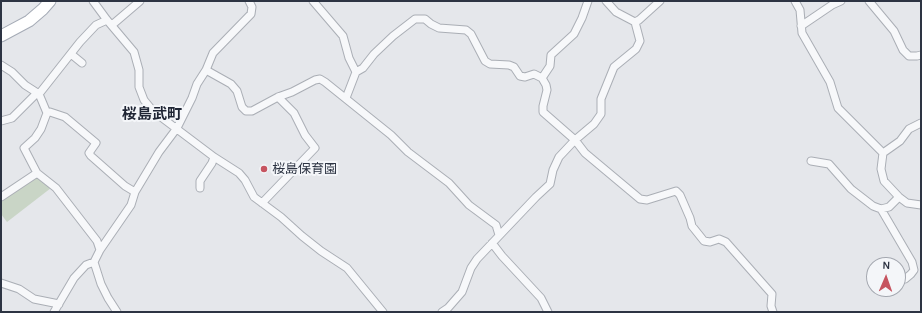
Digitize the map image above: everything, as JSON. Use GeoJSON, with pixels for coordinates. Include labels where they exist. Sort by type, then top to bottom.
{"type":"FeatureCollection","features":[{"type":"Feature","properties":{"kind":"main road"},"geometry":{"type":"LineString","coordinates":[[1,36],[29,21],[50,1]]}},
{"type":"Feature","properties":{"kind":"street"},"geometry":{"type":"LineString","coordinates":[[93,1],[109,23],[134,52],[139,70],[139,87],[144,100],[153,110],[214,157],[239,173],[245,180],[254,197],[281,217],[316,247],[348,268],[383,312]]}},
{"type":"Feature","properties":{"kind":"street"},"geometry":{"type":"LineString","coordinates":[[1,121],[12,118],[38,94],[80,42],[96,26],[109,23],[140,1]]}},
{"type":"Feature","properties":{"kind":"street"},"geometry":{"type":"LineString","coordinates":[[54,312],[74,278],[86,265],[94,262],[100,250],[131,205],[135,192],[159,152],[177,128],[213,53],[251,14],[252,7],[249,1]]}},
{"type":"Feature","properties":{"kind":"street"},"geometry":{"type":"LineString","coordinates":[[542,78],[550,66],[551,55],[574,34],[588,1]]}},
{"type":"Feature","properties":{"kind":"street"},"geometry":{"type":"LineString","coordinates":[[606,1],[616,12],[637,21]]}},
{"type":"Feature","properties":{"kind":"street"},"geometry":{"type":"LineString","coordinates":[[795,1],[800,10],[802,33],[830,82],[838,108],[883,153]]}},
{"type":"Feature","properties":{"kind":"street"},"geometry":{"type":"LineString","coordinates":[[801,26],[832,5],[841,1]]}},
{"type":"Feature","properties":{"kind":"street"},"geometry":{"type":"LineString","coordinates":[[869,1],[894,31],[903,50],[909,56],[921,55]]}},
{"type":"Feature","properties":{"kind":"street"},"geometry":{"type":"LineString","coordinates":[[317,3],[342,36],[349,58],[356,72]]}},
{"type":"Feature","properties":{"kind":"street"},"geometry":{"type":"LineString","coordinates":[[637,21],[659,3]]}},
{"type":"Feature","properties":{"kind":"street"},"geometry":{"type":"LineString","coordinates":[[346,98],[356,72],[363,68],[374,54],[411,21],[421,18],[439,28],[466,30],[471,34],[485,61],[490,64],[514,67],[520,76],[534,74],[542,78],[547,90],[542,106],[544,112],[575,140],[585,153],[640,200],[646,200],[676,191],[680,195],[692,226],[704,241],[710,242],[719,239],[726,242],[772,294],[771,306],[773,312]]}},
{"type":"Feature","properties":{"kind":"street"},"geometry":{"type":"LineString","coordinates":[[442,312],[448,308],[462,292],[471,268],[477,259],[550,184],[553,170],[559,157],[575,140],[594,124],[601,114],[601,99],[614,67],[636,49],[640,41],[637,21]]}},
{"type":"Feature","properties":{"kind":"street"},"geometry":{"type":"LineString","coordinates":[[71,54],[82,62]]}},
{"type":"Feature","properties":{"kind":"street"},"geometry":{"type":"LineString","coordinates":[[1,65],[12,72],[25,85],[38,94],[47,113],[41,129],[35,138],[24,148],[37,173],[56,188],[97,241],[100,250]]}},
{"type":"Feature","properties":{"kind":"street"},"geometry":{"type":"LineString","coordinates":[[206,70],[232,84],[237,91],[242,107],[246,111],[252,111],[278,97],[316,80],[320,80],[346,98],[408,152],[450,183],[469,205],[496,225],[499,235]]}},
{"type":"Feature","properties":{"kind":"street"},"geometry":{"type":"LineString","coordinates":[[262,203],[315,148],[305,135],[294,113],[278,97]]}},
{"type":"Feature","properties":{"kind":"street"},"geometry":{"type":"LineString","coordinates":[[47,113],[50,112],[65,117],[96,142],[90,153],[91,156],[125,186],[135,192]]}},
{"type":"Feature","properties":{"kind":"street"},"geometry":{"type":"LineString","coordinates":[[921,123],[909,129],[900,141],[883,153],[881,169],[884,181],[899,197],[907,203],[921,205]]}},
{"type":"Feature","properties":{"kind":"street"},"geometry":{"type":"LineString","coordinates":[[200,188],[200,181],[212,163],[214,157]]}},
{"type":"Feature","properties":{"kind":"street"},"geometry":{"type":"LineString","coordinates":[[811,160],[828,164],[851,189],[873,206],[881,209],[889,207],[899,197]]}},
{"type":"Feature","properties":{"kind":"street"},"geometry":{"type":"LineString","coordinates":[[1,197],[37,173]]}},
{"type":"Feature","properties":{"kind":"street"},"geometry":{"type":"LineString","coordinates":[[881,209],[912,262],[914,270],[906,278]]}},
{"type":"Feature","properties":{"kind":"street"},"geometry":{"type":"LineString","coordinates":[[492,243],[540,298],[548,312]]}},
{"type":"Feature","properties":{"kind":"street"},"geometry":{"type":"LineString","coordinates":[[94,262],[104,291],[117,312]]}},
{"type":"Feature","properties":{"kind":"street"},"geometry":{"type":"LineString","coordinates":[[1,283],[19,289],[34,299],[59,304]]}},
{"type":"Feature","properties":{"kind":"green space"},"geometry":{"type":"Polygon","coordinates":[[[37,175],[51,188],[7,222],[1,214],[1,199],[37,175]]]}},
{"type":"Feature","properties":{"kind":"place","name":"桜島保育園"},"geometry":{"type":"Point","coordinates":[264,169]}},
{"type":"Feature","properties":{"kind":"district","name":"桜島武町"},"geometry":{"type":"Point","coordinates":[152,115]}}]}
